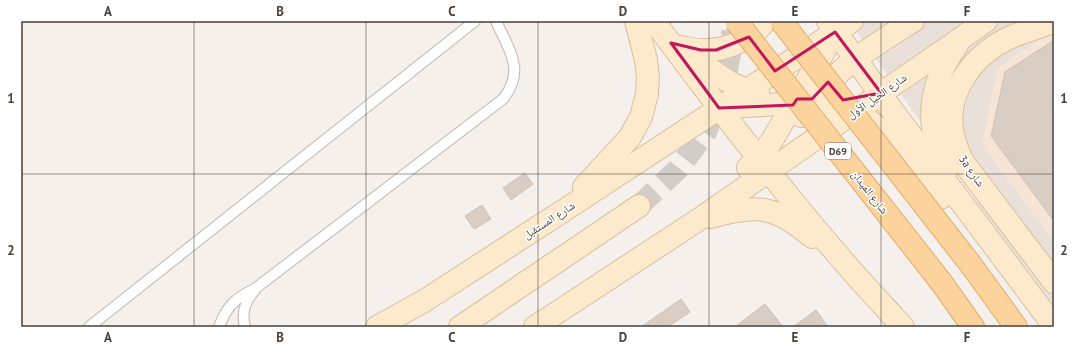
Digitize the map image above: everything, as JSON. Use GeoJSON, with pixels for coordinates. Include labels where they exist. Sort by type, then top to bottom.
{"type":"FeatureCollection","features":[{"type":"Feature","properties":{"kind":"main road"},"geometry":{"type":"LineString","coordinates":[[560,213],[630,138],[641,117],[648,77],[646,60],[636,21]]}},
{"type":"Feature","properties":{"kind":"main road"},"geometry":{"type":"LineString","coordinates":[[654,21],[764,165],[838,255],[903,327]]}},
{"type":"Feature","properties":{"kind":"main road","name":"شارع الميدان"},"geometry":{"type":"LineString","coordinates":[[736,21],[941,282],[973,327]]}},
{"type":"Feature","properties":{"kind":"main road"},"geometry":{"type":"LineString","coordinates":[[671,43],[686,48],[716,50],[745,40],[757,31],[766,21]]}},
{"type":"Feature","properties":{"kind":"main road"},"geometry":{"type":"LineString","coordinates":[[781,21],[971,265],[1016,327]]}},
{"type":"Feature","properties":{"kind":"main road"},"geometry":{"type":"LineString","coordinates":[[802,103],[826,85],[855,59],[913,21]]}},
{"type":"Feature","properties":{"kind":"main road","name":"3a شارع"},"geometry":{"type":"LineString","coordinates":[[1054,21],[1011,37],[978,59],[968,70],[960,83],[952,111],[953,138],[963,162],[1054,282]]}},
{"type":"Feature","properties":{"kind":"main road"},"geometry":{"type":"LineString","coordinates":[[719,108],[838,25]]}},
{"type":"Feature","properties":{"kind":"main road"},"geometry":{"type":"LineString","coordinates":[[838,25],[855,59],[1054,326]]}},
{"type":"Feature","properties":{"kind":"main road"},"geometry":{"type":"LineString","coordinates":[[535,327],[698,220],[764,165],[787,138],[838,25]]}},
{"type":"Feature","properties":{"kind":"main road"},"geometry":{"type":"LineString","coordinates":[[979,224],[970,200],[948,170],[942,160],[936,144],[932,126],[932,109],[935,91],[940,73],[973,30],[1023,32]]}},
{"type":"Feature","properties":{"kind":"main road","name":"شارع الخيل الأول"},"geometry":{"type":"LineString","coordinates":[[764,165],[850,115],[973,30]]}},
{"type":"Feature","properties":{"kind":"main road"},"geometry":{"type":"LineString","coordinates":[[671,43],[697,58],[719,76],[746,90],[869,121],[893,139],[953,212],[969,223],[979,224]]}},
{"type":"Feature","properties":{"kind":"main road"},"geometry":{"type":"LineString","coordinates":[[719,108],[840,100],[881,93]]}},
{"type":"Feature","properties":{"kind":"main road","name":"شارع المستقبل"},"geometry":{"type":"LineString","coordinates":[[377,327],[424,300],[560,213],[719,108]]}},
{"type":"Feature","properties":{"kind":"main road"},"geometry":{"type":"LineString","coordinates":[[460,327],[639,206]]}},
{"type":"Feature","properties":{"kind":"main road"},"geometry":{"type":"LineString","coordinates":[[698,220],[743,209],[760,209],[776,213],[791,220],[814,239],[838,255]]}},
{"type":"Feature","properties":{"kind":"lane"},"geometry":{"type":"LineString","coordinates":[[89,327],[475,21]]}},
{"type":"Feature","properties":{"kind":"lane"},"geometry":{"type":"LineString","coordinates":[[219,327],[226,312],[234,302],[244,294],[256,288],[503,99],[510,91],[514,81],[515,70],[514,60],[496,21]]}},
{"type":"Feature","properties":{"kind":"lane"},"geometry":{"type":"LineString","coordinates":[[245,327],[244,308],[249,297],[256,288]]}},
{"type":"Feature","properties":{"kind":"highlighted area"},"geometry":{"type":"Polygon","coordinates":[[[835,32],[881,93],[843,100],[828,82],[812,99],[797,99],[793,105],[719,108],[671,43],[701,50],[716,50],[749,37],[775,71],[835,32]]]}},
{"type":"Feature","properties":{"kind":"shaded area"},"geometry":{"type":"Polygon","coordinates":[[[849,21],[1054,21],[1054,305],[985,213],[849,21]]]}},
{"type":"Feature","properties":{"kind":"shaded area"},"geometry":{"type":"Polygon","coordinates":[[[1054,30],[1054,242],[982,145],[997,68],[1054,30]]]}},
{"type":"Feature","properties":{"kind":"building"},"geometry":{"type":"Polygon","coordinates":[[[1054,40],[1054,221],[991,136],[1005,72],[1054,40]]]}},
{"type":"Feature","properties":{"kind":"building"},"geometry":{"type":"Polygon","coordinates":[[[525,173],[533,184],[511,200],[503,188],[525,173]]]}},
{"type":"Feature","properties":{"kind":"building"},"geometry":{"type":"Polygon","coordinates":[[[482,205],[491,219],[474,229],[465,216],[482,205]]]}},
{"type":"Feature","properties":{"kind":"building"},"geometry":{"type":"Polygon","coordinates":[[[681,299],[690,312],[668,327],[641,327],[681,299]]]}},
{"type":"Feature","properties":{"kind":"building"},"geometry":{"type":"Polygon","coordinates":[[[765,304],[783,327],[735,327],[765,304]]]}},
{"type":"Feature","properties":{"kind":"building"},"geometry":{"type":"Polygon","coordinates":[[[816,310],[828,327],[793,327],[816,310]]]}},
{"type":"Feature","properties":{"kind":"tunnel"},"geometry":{"type":"LineString","coordinates":[[639,206],[678,169],[706,132],[724,86],[733,38],[732,29]]}}]}
